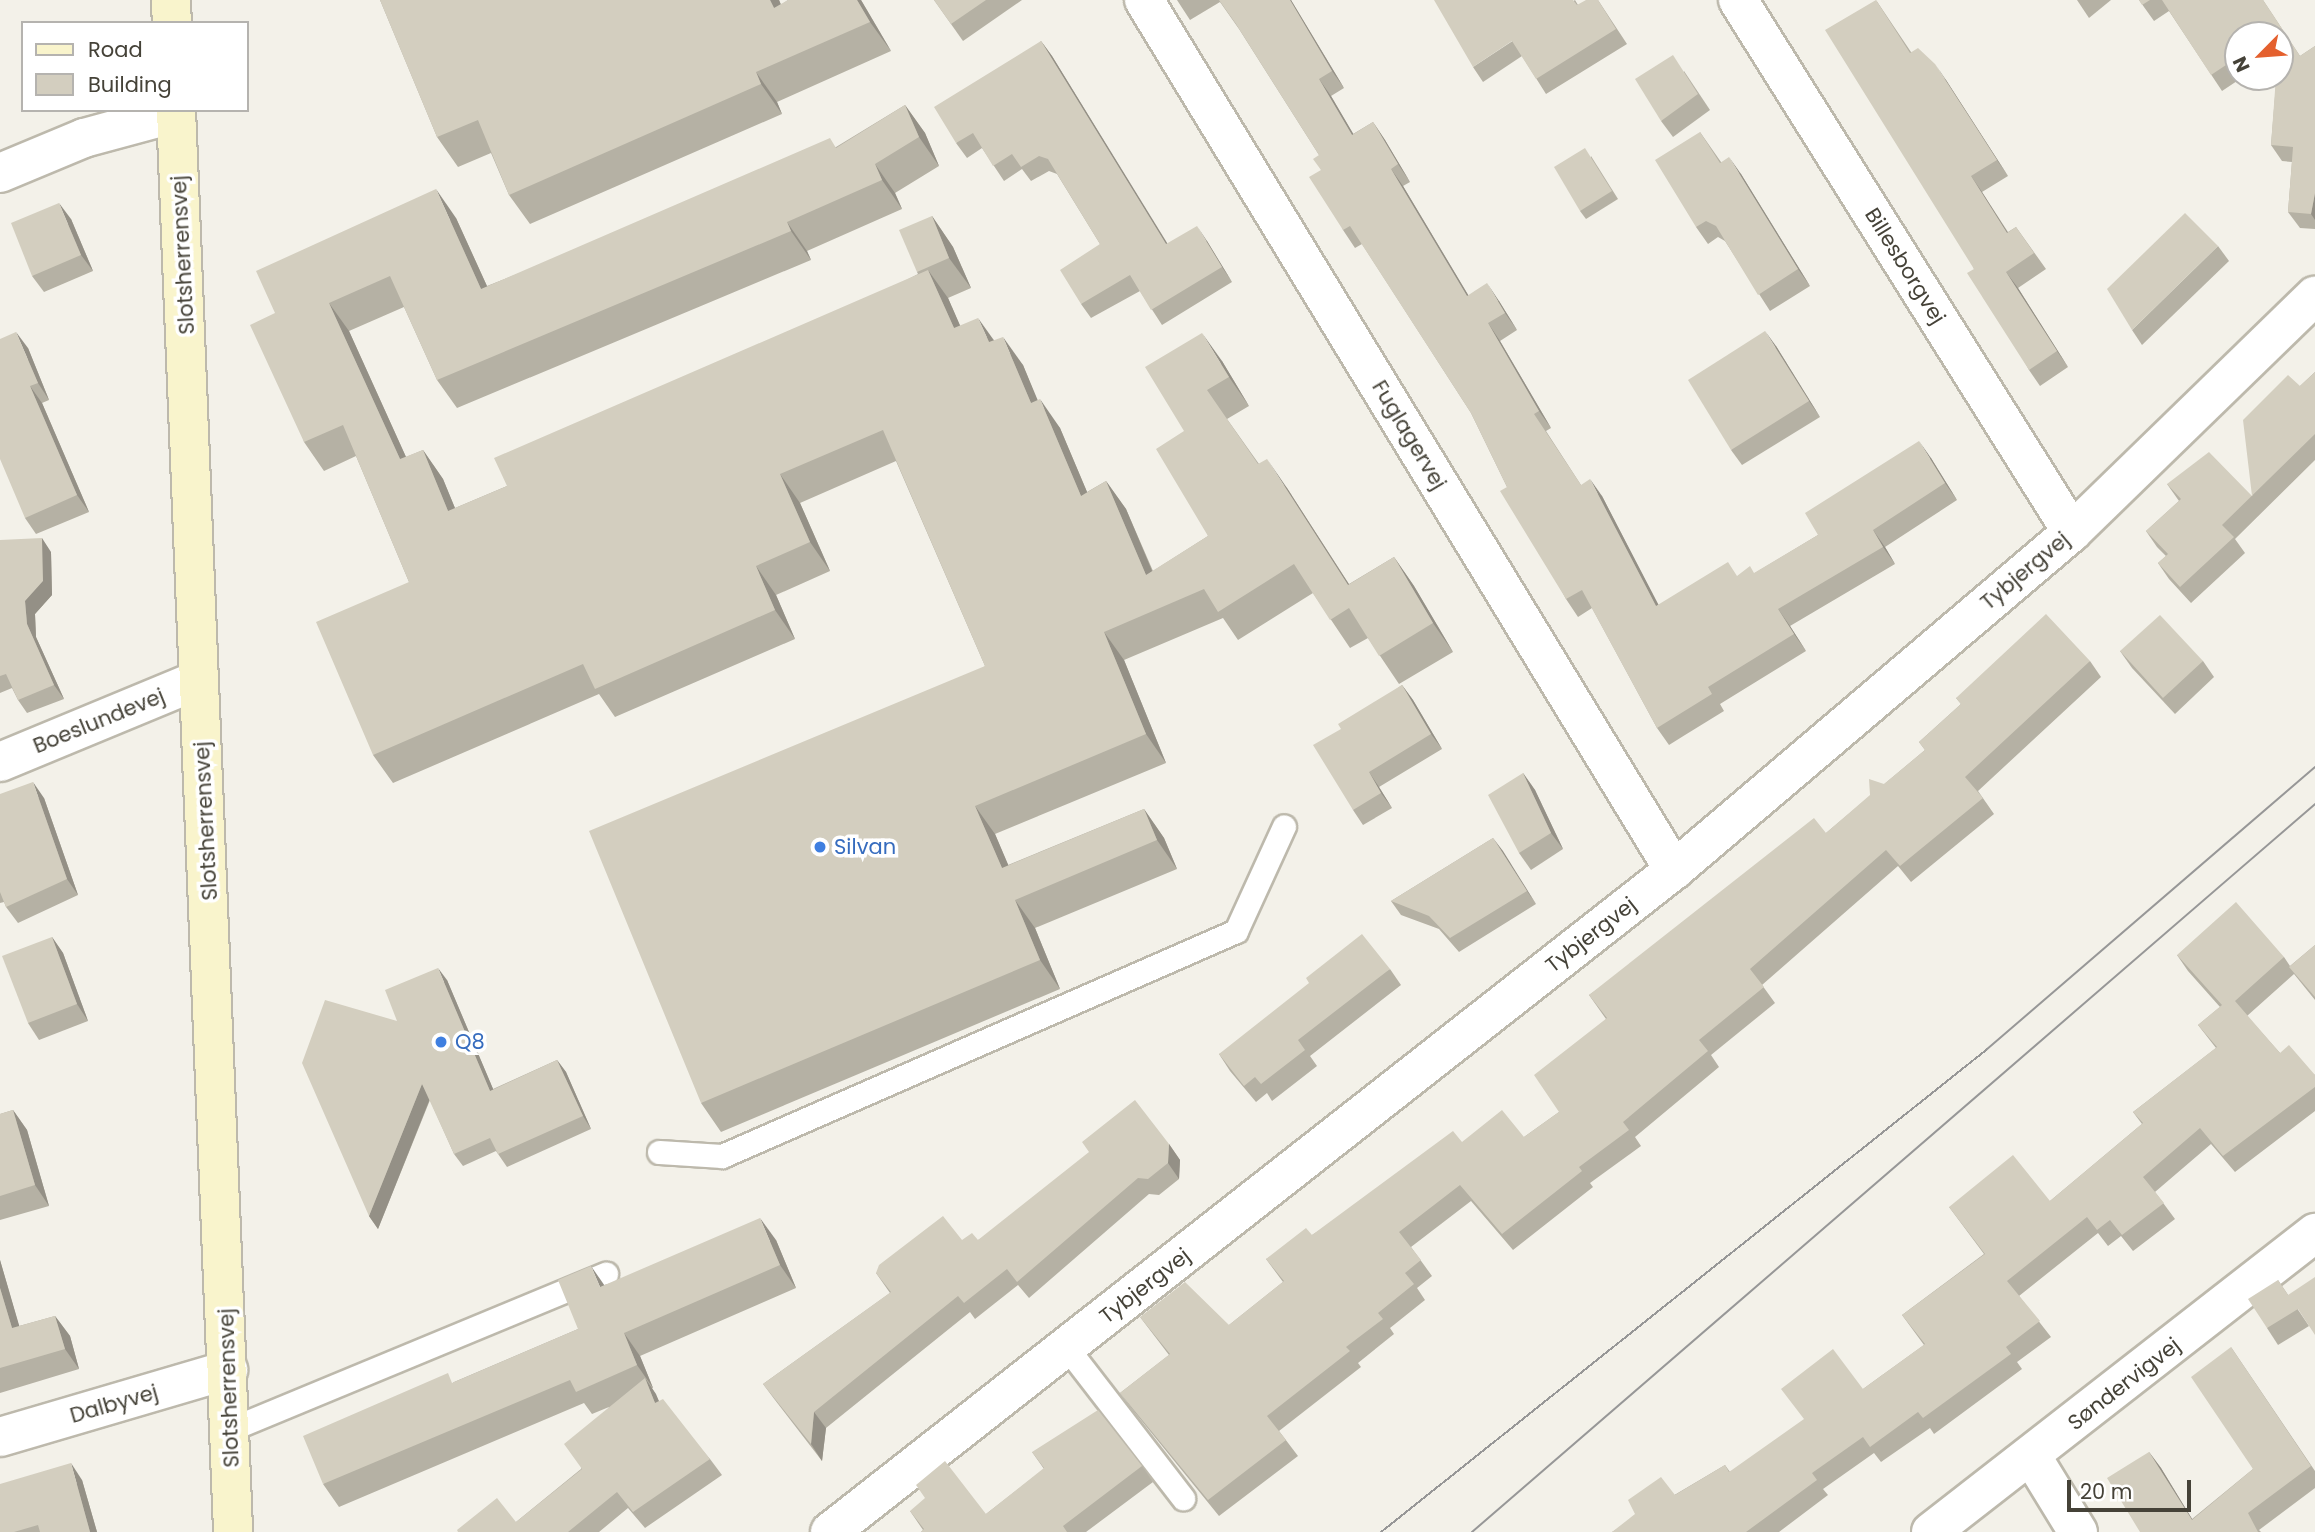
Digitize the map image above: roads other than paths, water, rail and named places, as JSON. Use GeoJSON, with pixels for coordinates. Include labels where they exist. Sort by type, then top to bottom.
{"type":"FeatureCollection","features":[{"type":"Feature","properties":{"kind":"street"},"geometry":{"type":"LineString","coordinates":[[171,0],[172,21]]}},
{"type":"Feature","properties":{"kind":"street","name":"Fuglagervej"},"geometry":{"type":"LineString","coordinates":[[1143,0],[1674,870]]}},
{"type":"Feature","properties":{"kind":"street","name":"Billesborgvej"},"geometry":{"type":"LineString","coordinates":[[1738,0],[2072,531]]}},
{"type":"Feature","properties":{"kind":"street"},"geometry":{"type":"LineString","coordinates":[[0,173],[84,138],[173,112]]}},
{"type":"Feature","properties":{"kind":"street","name":"Slotsherrensvej"},"geometry":{"type":"LineString","coordinates":[[176,112],[231,1429],[233,1532]]}},
{"type":"Feature","properties":{"kind":"street","name":"Tybjergvej"},"geometry":{"type":"LineString","coordinates":[[830,1532],[1674,870],[2072,531],[2315,296]]}},
{"type":"Feature","properties":{"kind":"street","name":"Boeslundevej"},"geometry":{"type":"LineString","coordinates":[[0,762],[198,680]]}},
{"type":"Feature","properties":{"kind":"street","name":"Søndervigvej"},"geometry":{"type":"LineString","coordinates":[[1931,1532],[2032,1457],[2315,1233]]}},
{"type":"Feature","properties":{"kind":"street","name":"Dalbyvej"},"geometry":{"type":"LineString","coordinates":[[0,1437],[228,1370]]}},
{"type":"Feature","properties":{"kind":"street"},"geometry":{"type":"LineString","coordinates":[[2032,1457],[2078,1532]]}},
{"type":"Feature","properties":{"kind":"lane"},"geometry":{"type":"LineString","coordinates":[[659,1152],[722,1156],[1236,931],[1284,825]]}},
{"type":"Feature","properties":{"kind":"lane"},"geometry":{"type":"LineString","coordinates":[[231,1429],[606,1274]]}},
{"type":"Feature","properties":{"kind":"lane"},"geometry":{"type":"LineString","coordinates":[[1067,1348],[1183,1498]]}},
{"type":"Feature","properties":{"kind":"tram line"},"geometry":{"type":"LineString","coordinates":[[1381,1532],[1986,1050],[2315,767]]}},
{"type":"Feature","properties":{"kind":"tram line"},"geometry":{"type":"LineString","coordinates":[[1472,1532],[2315,804]]}},
{"type":"Feature","properties":{"kind":"place","name":"Silvan"},"geometry":{"type":"Point","coordinates":[820,847]}},
{"type":"Feature","properties":{"kind":"place","name":"Q8"},"geometry":{"type":"Point","coordinates":[441,1042]}}]}
